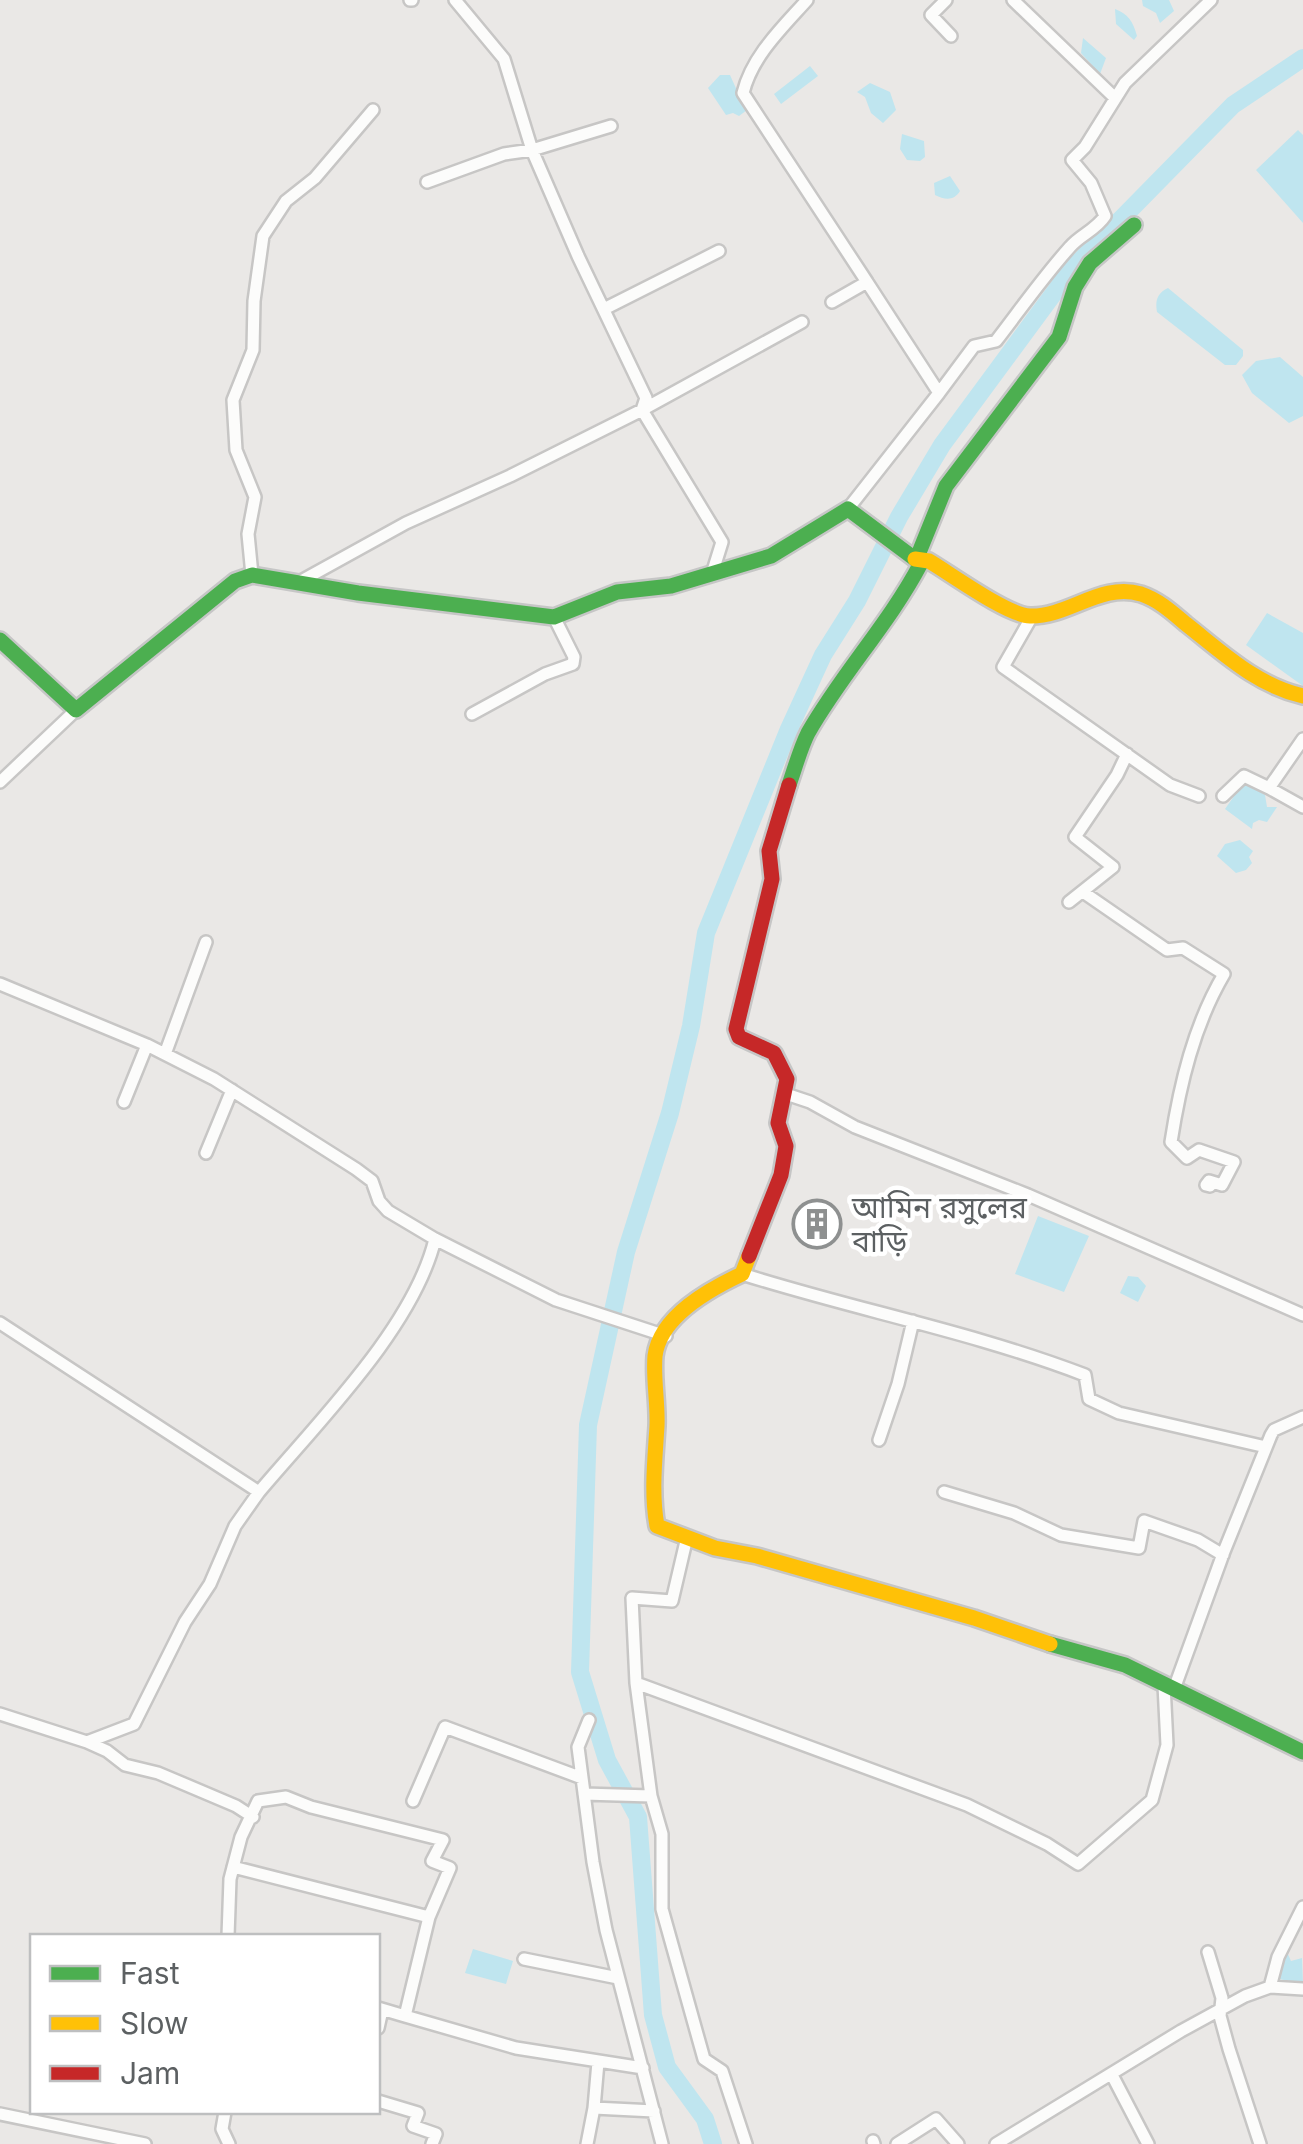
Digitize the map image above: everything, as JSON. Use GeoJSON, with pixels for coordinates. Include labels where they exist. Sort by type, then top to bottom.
{"type":"FeatureCollection","features":[{"type":"Feature","properties":{"kind":"street"},"geometry":{"type":"LineString","coordinates":[[454,0],[504,60],[532,150],[646,398],[642,410],[722,542],[712,574]]}},
{"type":"Feature","properties":{"kind":"street"},"geometry":{"type":"LineString","coordinates":[[807,0],[767,46],[747,78],[744,93],[939,393]]}},
{"type":"Feature","properties":{"kind":"street"},"geometry":{"type":"LineString","coordinates":[[946,0],[930,15],[951,36]]}},
{"type":"Feature","properties":{"kind":"street"},"geometry":{"type":"LineString","coordinates":[[1012,0],[1114,97]]}},
{"type":"Feature","properties":{"kind":"street"},"geometry":{"type":"LineString","coordinates":[[0,782],[76,710],[236,581],[252,574],[358,593],[554,617],[617,592],[670,586],[771,556],[848,510],[974,346],[996,341],[1075,241],[1099,226],[1104,216],[1091,184],[1072,160],[1085,147],[1114,97],[1211,0]]}},
{"type":"Feature","properties":{"kind":"street"},"geometry":{"type":"LineString","coordinates":[[252,574],[248,534],[255,498],[236,450],[233,400],[254,350],[254,301],[263,236],[286,201],[315,178],[373,110]]}},
{"type":"Feature","properties":{"kind":"street"},"geometry":{"type":"LineString","coordinates":[[427,182],[504,154],[532,150],[610,126]]}},
{"type":"Feature","properties":{"kind":"street"},"geometry":{"type":"LineString","coordinates":[[916,560],[946,486],[1059,337],[1075,287],[1090,263],[1134,225]]}},
{"type":"Feature","properties":{"kind":"street"},"geometry":{"type":"LineString","coordinates":[[604,309],[719,250]]}},
{"type":"Feature","properties":{"kind":"street"},"geometry":{"type":"LineString","coordinates":[[832,302],[867,282]]}},
{"type":"Feature","properties":{"kind":"street"},"geometry":{"type":"LineString","coordinates":[[301,581],[406,522],[510,476],[642,410],[802,322]]}},
{"type":"Feature","properties":{"kind":"street"},"geometry":{"type":"LineString","coordinates":[[848,510],[921,563],[806,737],[776,823],[769,851],[772,878],[736,1029],[739,1036],[774,1053],[787,1079],[778,1123],[786,1146],[782,1175],[742,1274],[672,1319],[655,1353],[658,1410],[652,1506],[657,1526],[716,1548],[756,1556],[1125,1665],[1303,1752]]}},
{"type":"Feature","properties":{"kind":"street"},"geometry":{"type":"LineString","coordinates":[[916,560],[929,561],[1017,614],[1032,618],[1076,602],[1135,592],[1156,600],[1254,674],[1285,693],[1303,696]]}},
{"type":"Feature","properties":{"kind":"street"},"geometry":{"type":"LineString","coordinates":[[472,714],[545,674],[573,664],[574,657],[554,617]]}},
{"type":"Feature","properties":{"kind":"street"},"geometry":{"type":"LineString","coordinates":[[1032,618],[1003,667],[1170,784],[1198,796]]}},
{"type":"Feature","properties":{"kind":"street"},"geometry":{"type":"LineString","coordinates":[[0,640],[76,710]]}},
{"type":"Feature","properties":{"kind":"street"},"geometry":{"type":"LineString","coordinates":[[1268,788],[1303,739]]}},
{"type":"Feature","properties":{"kind":"street"},"geometry":{"type":"LineString","coordinates":[[1069,902],[1113,866],[1075,837],[1117,776],[1127,754]]}},
{"type":"Feature","properties":{"kind":"street"},"geometry":{"type":"LineString","coordinates":[[1224,796],[1244,776],[1303,808]]}},
{"type":"Feature","properties":{"kind":"street"},"geometry":{"type":"LineString","coordinates":[[1083,892],[1167,950],[1183,948],[1224,974],[1212,993],[1183,1080],[1171,1142],[1186,1158],[1199,1150],[1234,1162],[1222,1185],[1209,1181],[1206,1185],[1210,1186]]}},
{"type":"Feature","properties":{"kind":"street"},"geometry":{"type":"LineString","coordinates":[[165,1054],[206,942]]}},
{"type":"Feature","properties":{"kind":"street"},"geometry":{"type":"LineString","coordinates":[[0,984],[147,1045],[232,1090],[356,1169],[372,1181],[379,1201],[388,1211],[435,1239],[556,1300],[666,1336]]}},
{"type":"Feature","properties":{"kind":"street"},"geometry":{"type":"LineString","coordinates":[[124,1102],[147,1045]]}},
{"type":"Feature","properties":{"kind":"street"},"geometry":{"type":"LineString","coordinates":[[206,1153],[232,1090]]}},
{"type":"Feature","properties":{"kind":"street"},"geometry":{"type":"LineString","coordinates":[[786,1094],[810,1102],[855,1127],[1028,1195],[1303,1315]]}},
{"type":"Feature","properties":{"kind":"street"},"geometry":{"type":"LineString","coordinates":[[87,1742],[134,1724],[185,1622],[210,1584],[235,1526],[384,1340],[416,1291],[435,1239]]}},
{"type":"Feature","properties":{"kind":"street"},"geometry":{"type":"LineString","coordinates":[[742,1274],[1006,1346],[1085,1374],[1090,1398],[1120,1413],[1266,1447]]}},
{"type":"Feature","properties":{"kind":"street"},"geometry":{"type":"LineString","coordinates":[[879,1440],[913,1322]]}},
{"type":"Feature","properties":{"kind":"street"},"geometry":{"type":"LineString","coordinates":[[0,1323],[259,1492]]}},
{"type":"Feature","properties":{"kind":"street"},"geometry":{"type":"LineString","coordinates":[[636,1683],[967,1806],[1047,1844],[1078,1864],[1152,1800],[1164,1765],[1169,1687],[1274,1430],[1303,1417]]}},
{"type":"Feature","properties":{"kind":"street"},"geometry":{"type":"LineString","coordinates":[[944,1492],[1014,1513],[1060,1535],[1139,1548],[1144,1521],[1198,1540],[1223,1555]]}},
{"type":"Feature","properties":{"kind":"street"},"geometry":{"type":"LineString","coordinates":[[687,1537],[672,1602],[632,1598],[636,1683],[651,1796],[662,1834],[662,1910],[704,2059],[722,2071],[746,2144]]}},
{"type":"Feature","properties":{"kind":"street"},"geometry":{"type":"LineString","coordinates":[[0,1714],[87,1742],[125,1765],[158,1773],[236,1806],[253,1818]]}},
{"type":"Feature","properties":{"kind":"street"},"geometry":{"type":"LineString","coordinates":[[589,1720],[578,1747],[602,1913],[662,2144]]}},
{"type":"Feature","properties":{"kind":"street"},"geometry":{"type":"LineString","coordinates":[[414,1801],[445,1727],[582,1778]]}},
{"type":"Feature","properties":{"kind":"street"},"geometry":{"type":"LineString","coordinates":[[584,1794],[651,1796]]}},
{"type":"Feature","properties":{"kind":"street"},"geometry":{"type":"LineString","coordinates":[[228,1934],[233,1867],[241,1837],[258,1801],[286,1796],[311,1807],[443,1840],[432,1861],[450,1868],[428,1917],[406,2016]]}},
{"type":"Feature","properties":{"kind":"street"},"geometry":{"type":"LineString","coordinates":[[233,1867],[428,1917]]}},
{"type":"Feature","properties":{"kind":"street"},"geometry":{"type":"LineString","coordinates":[[1270,1987],[1278,1957],[1303,1906]]}},
{"type":"Feature","properties":{"kind":"street"},"geometry":{"type":"LineString","coordinates":[[1208,1952],[1222,2008],[1220,2016],[1260,2144]]}},
{"type":"Feature","properties":{"kind":"street"},"geometry":{"type":"LineString","coordinates":[[524,1959],[618,1978]]}},
{"type":"Feature","properties":{"kind":"street"},"geometry":{"type":"LineString","coordinates":[[996,2144],[1222,2008],[1270,1987],[1303,1989]]}},
{"type":"Feature","properties":{"kind":"street"},"geometry":{"type":"LineString","coordinates":[[380,2009],[516,2048],[643,2068]]}},
{"type":"Feature","properties":{"kind":"street"},"geometry":{"type":"LineString","coordinates":[[587,2144],[598,2062]]}},
{"type":"Feature","properties":{"kind":"street"},"geometry":{"type":"LineString","coordinates":[[1112,2075],[1148,2144]]}},
{"type":"Feature","properties":{"kind":"street"},"geometry":{"type":"LineString","coordinates":[[380,2102],[418,2113],[412,2126],[436,2134],[432,2144]]}},
{"type":"Feature","properties":{"kind":"street"},"geometry":{"type":"LineString","coordinates":[[594,2108],[654,2111]]}},
{"type":"Feature","properties":{"kind":"street"},"geometry":{"type":"LineString","coordinates":[[0,2114],[145,2144]]}},
{"type":"Feature","properties":{"kind":"street"},"geometry":{"type":"LineString","coordinates":[[225,2114],[222,2129],[229,2144]]}},
{"type":"Feature","properties":{"kind":"street"},"geometry":{"type":"LineString","coordinates":[[897,2144],[936,2119],[958,2144]]}},
{"type":"Feature","properties":{"kind":"water"},"geometry":{"type":"Polygon","coordinates":[[[1142,0],[1169,0],[1174,11],[1160,23],[1156,13],[1143,6],[1142,0]]]}},
{"type":"Feature","properties":{"kind":"water"},"geometry":{"type":"Polygon","coordinates":[[[1115,9],[1132,22],[1137,36],[1134,40],[1116,24],[1115,9]]]}},
{"type":"Feature","properties":{"kind":"water"},"geometry":{"type":"Polygon","coordinates":[[[1083,38],[1106,58],[1100,74],[1081,53],[1083,38]]]}},
{"type":"Feature","properties":{"kind":"water"},"geometry":{"type":"Polygon","coordinates":[[[810,66],[818,76],[781,104],[774,94],[810,66]]]}},
{"type":"Feature","properties":{"kind":"water"},"geometry":{"type":"Polygon","coordinates":[[[720,75],[730,75],[747,103],[743,106],[747,110],[739,116],[726,115],[708,88],[720,75]]]}},
{"type":"Feature","properties":{"kind":"water"},"geometry":{"type":"Polygon","coordinates":[[[870,83],[890,92],[896,110],[883,123],[857,92],[870,83]]]}},
{"type":"Feature","properties":{"kind":"water"},"geometry":{"type":"Polygon","coordinates":[[[1298,130],[1303,135],[1303,223],[1256,170],[1298,130]]]}},
{"type":"Feature","properties":{"kind":"water"},"geometry":{"type":"Polygon","coordinates":[[[902,134],[924,141],[925,157],[920,161],[907,160],[900,149],[902,134]]]}},
{"type":"Feature","properties":{"kind":"water"},"geometry":{"type":"Polygon","coordinates":[[[950,176],[960,191],[958,194],[949,199],[935,195],[934,183],[950,176]]]}},
{"type":"Feature","properties":{"kind":"water"},"geometry":{"type":"Polygon","coordinates":[[[1168,288],[1243,350],[1236,365],[1225,365],[1157,312],[1158,298],[1168,288]]]}},
{"type":"Feature","properties":{"kind":"water"},"geometry":{"type":"Polygon","coordinates":[[[1280,357],[1303,377],[1303,416],[1289,423],[1252,393],[1242,375],[1256,361],[1280,357]]]}},
{"type":"Feature","properties":{"kind":"water"},"geometry":{"type":"Polygon","coordinates":[[[1267,613],[1303,633],[1303,686],[1246,645],[1267,613]]]}},
{"type":"Feature","properties":{"kind":"water"},"geometry":{"type":"Polygon","coordinates":[[[1244,782],[1265,795],[1267,807],[1277,807],[1267,822],[1259,820],[1252,829],[1225,809],[1244,782]]]}},
{"type":"Feature","properties":{"kind":"water"},"geometry":{"type":"Polygon","coordinates":[[[1240,840],[1253,851],[1249,857],[1252,863],[1236,873],[1217,856],[1225,844],[1240,840]]]}},
{"type":"Feature","properties":{"kind":"water"},"geometry":{"type":"Polygon","coordinates":[[[1038,1216],[1089,1236],[1064,1292],[1015,1274],[1038,1216]]]}},
{"type":"Feature","properties":{"kind":"water"},"geometry":{"type":"Polygon","coordinates":[[[1128,1276],[1138,1277],[1146,1286],[1138,1302],[1120,1293],[1128,1276]]]}},
{"type":"Feature","properties":{"kind":"water"},"geometry":{"type":"Polygon","coordinates":[[[473,1949],[513,1961],[506,1984],[465,1973],[473,1949]]]}},
{"type":"Feature","properties":{"kind":"water"},"geometry":{"type":"Polygon","coordinates":[[[1287,1952],[1291,1961],[1302,1958],[1303,1984],[1279,1979],[1287,1952]]]}},
{"type":"Feature","properties":{"kind":"waterway"},"geometry":{"type":"LineString","coordinates":[[713,2144],[705,2119],[667,2067],[653,2015],[638,1817],[607,1760],[580,1672],[588,1425],[626,1252],[670,1113],[691,1026],[706,933],[823,655],[942,445],[1071,270],[1233,105],[1303,58]]}},
{"type":"Feature","properties":{"kind":"traffic: fast"},"geometry":{"type":"LineString","coordinates":[[789,785],[808,733],[921,563],[916,560],[946,486],[1059,337],[1075,287],[1090,263],[1134,225]]}},
{"type":"Feature","properties":{"kind":"traffic: fast"},"geometry":{"type":"LineString","coordinates":[[0,640],[76,710],[235,581],[252,575],[358,593],[554,617],[617,592],[671,586],[771,556],[848,509],[915,559]]}},
{"type":"Feature","properties":{"kind":"traffic: fast"},"geometry":{"type":"LineString","coordinates":[[1050,1644],[1125,1665],[1303,1752]]}},
{"type":"Feature","properties":{"kind":"traffic: slow"},"geometry":{"type":"LineString","coordinates":[[915,559],[929,561],[994,602],[1030,616],[1112,593],[1141,594],[1165,607],[1255,676],[1303,696]]}},
{"type":"Feature","properties":{"kind":"traffic: slow"},"geometry":{"type":"LineString","coordinates":[[749,1256],[742,1274],[688,1306],[666,1328],[659,1342],[655,1356],[657,1526],[715,1548],[757,1556],[974,1618],[1050,1644]]}},
{"type":"Feature","properties":{"kind":"traffic: jam"},"geometry":{"type":"LineString","coordinates":[[749,1256],[781,1175],[786,1146],[778,1123],[787,1079],[774,1053],[739,1037],[736,1029],[772,879],[769,851],[789,785]]}},
{"type":"Feature","properties":{"kind":"place","name":"আমিন রসুলের বাড়ি"},"geometry":{"type":"Point","coordinates":[817,1224]}}]}
